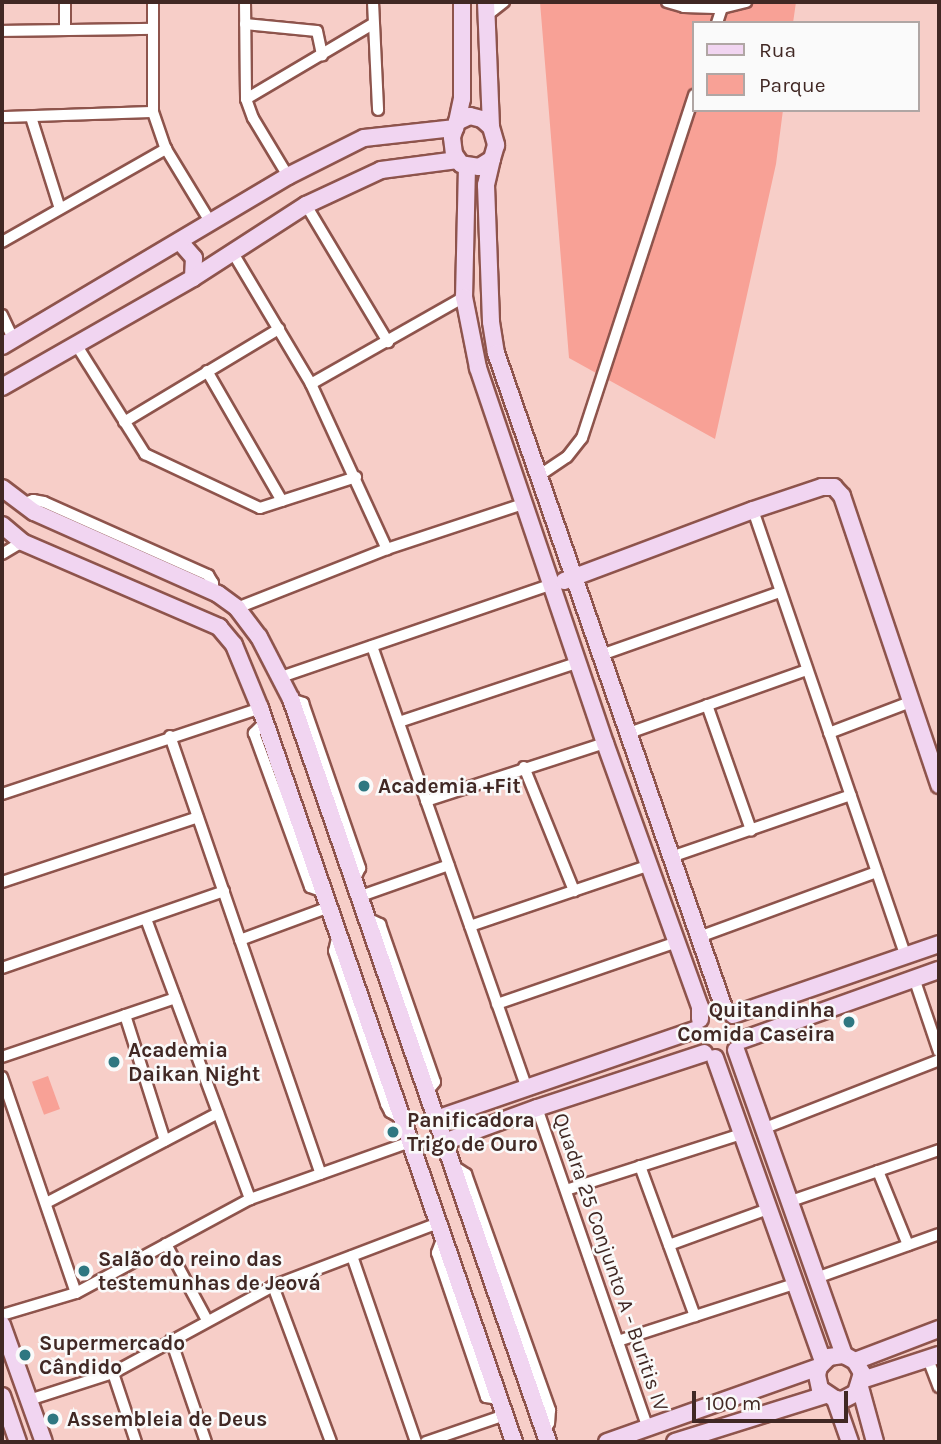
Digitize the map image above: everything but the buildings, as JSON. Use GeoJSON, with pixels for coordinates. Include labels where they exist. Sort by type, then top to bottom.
{"type":"FeatureCollection","features":[{"type":"Feature","properties":{"kind":"street"},"geometry":{"type":"LineString","coordinates":[[65,2],[65,30]]}},
{"type":"Feature","properties":{"kind":"street"},"geometry":{"type":"LineString","coordinates":[[153,2],[152,112],[166,149],[211,223]]}},
{"type":"Feature","properties":{"kind":"street"},"geometry":{"type":"LineString","coordinates":[[245,2],[246,99],[253,118],[288,176]]}},
{"type":"Feature","properties":{"kind":"street"},"geometry":{"type":"LineString","coordinates":[[373,2],[378,110]]}},
{"type":"Feature","properties":{"kind":"street"},"geometry":{"type":"LineString","coordinates":[[462,2],[462,99],[452,145],[462,163],[464,297],[478,368],[605,743],[700,1007],[696,1043],[710,1055],[742,1134],[821,1364],[817,1382],[830,1397],[850,1442]]}},
{"type":"Feature","properties":{"kind":"street"},"geometry":{"type":"LineString","coordinates":[[504,2],[486,9],[491,127],[496,145],[486,185],[491,322],[496,353],[699,937],[729,1013],[741,1026],[739,1045],[765,1128],[861,1384],[875,1442]]}},
{"type":"Feature","properties":{"kind":"street"},"geometry":{"type":"LineString","coordinates":[[667,2],[684,7],[746,2]]}},
{"type":"Feature","properties":{"kind":"street"},"geometry":{"type":"LineString","coordinates":[[245,24],[317,31],[321,55]]}},
{"type":"Feature","properties":{"kind":"street"},"geometry":{"type":"LineString","coordinates":[[246,99],[373,24]]}},
{"type":"Feature","properties":{"kind":"street"},"geometry":{"type":"LineString","coordinates":[[2,32],[153,29]]}},
{"type":"Feature","properties":{"kind":"street"},"geometry":{"type":"LineString","coordinates":[[540,475],[567,457],[582,438],[692,101]]}},
{"type":"Feature","properties":{"kind":"street"},"geometry":{"type":"LineString","coordinates":[[2,117],[152,112]]}},
{"type":"Feature","properties":{"kind":"street"},"geometry":{"type":"LineString","coordinates":[[31,117],[60,209]]}},
{"type":"Feature","properties":{"kind":"street"},"geometry":{"type":"LineString","coordinates":[[2,314],[7,342],[181,243],[288,176],[364,138],[456,125],[477,117],[491,127]]}},
{"type":"Feature","properties":{"kind":"street"},"geometry":{"type":"LineString","coordinates":[[2,242],[166,149]]}},
{"type":"Feature","properties":{"kind":"street"},"geometry":{"type":"LineString","coordinates":[[2,387],[193,278],[306,205],[381,170],[462,163],[479,167],[492,159]]}},
{"type":"Feature","properties":{"kind":"street"},"geometry":{"type":"LineString","coordinates":[[306,205],[388,342]]}},
{"type":"Feature","properties":{"kind":"street"},"geometry":{"type":"LineString","coordinates":[[181,243],[193,255],[193,278]]}},
{"type":"Feature","properties":{"kind":"street"},"geometry":{"type":"LineString","coordinates":[[233,253],[311,384],[387,549]]}},
{"type":"Feature","properties":{"kind":"street"},"geometry":{"type":"LineString","coordinates":[[311,384],[464,297]]}},
{"type":"Feature","properties":{"kind":"street"},"geometry":{"type":"LineString","coordinates":[[124,422],[279,329]]}},
{"type":"Feature","properties":{"kind":"street"},"geometry":{"type":"LineString","coordinates":[[77,346],[145,454],[260,508],[356,477]]}},
{"type":"Feature","properties":{"kind":"street"},"geometry":{"type":"LineString","coordinates":[[207,371],[282,501]]}},
{"type":"Feature","properties":{"kind":"street"},"geometry":{"type":"LineString","coordinates":[[281,677],[575,578],[753,510],[821,487],[834,487],[842,496],[939,785]]}},
{"type":"Feature","properties":{"kind":"street"},"geometry":{"type":"LineString","coordinates":[[2,488],[34,512],[213,592],[237,608],[259,637],[291,699],[546,1437]]}},
{"type":"Feature","properties":{"kind":"street"},"geometry":{"type":"LineString","coordinates":[[237,608],[387,549],[523,504]]}},
{"type":"Feature","properties":{"kind":"street"},"geometry":{"type":"LineString","coordinates":[[753,510],[906,957]]}},
{"type":"Feature","properties":{"kind":"street"},"geometry":{"type":"LineString","coordinates":[[2,525],[22,542],[219,627],[234,645],[262,715],[514,1442]]}},
{"type":"Feature","properties":{"kind":"street"},"geometry":{"type":"LineString","coordinates":[[2,554],[22,542]]}},
{"type":"Feature","properties":{"kind":"street"},"geometry":{"type":"LineString","coordinates":[[601,655],[780,592]]}},
{"type":"Feature","properties":{"kind":"street"},"geometry":{"type":"LineString","coordinates":[[372,646],[526,1086]]}},
{"type":"Feature","properties":{"kind":"street"},"geometry":{"type":"LineString","coordinates":[[399,722],[579,662]]}},
{"type":"Feature","properties":{"kind":"street"},"geometry":{"type":"LineString","coordinates":[[629,733],[807,670]]}},
{"type":"Feature","properties":{"kind":"street"},"geometry":{"type":"LineString","coordinates":[[291,699],[303,703],[360,868],[355,890]]}},
{"type":"Feature","properties":{"kind":"street"},"geometry":{"type":"LineString","coordinates":[[830,733],[909,702]]}},
{"type":"Feature","properties":{"kind":"street"},"geometry":{"type":"LineString","coordinates":[[707,705],[751,830]]}},
{"type":"Feature","properties":{"kind":"street"},"geometry":{"type":"LineString","coordinates":[[2,794],[170,736],[262,715]]}},
{"type":"Feature","properties":{"kind":"street"},"geometry":{"type":"LineString","coordinates":[[262,715],[254,733],[310,887],[326,899]]}},
{"type":"Feature","properties":{"kind":"street"},"geometry":{"type":"LineString","coordinates":[[170,736],[321,1174]]}},
{"type":"Feature","properties":{"kind":"street"},"geometry":{"type":"LineString","coordinates":[[426,801],[524,767],[605,743]]}},
{"type":"Feature","properties":{"kind":"street"},"geometry":{"type":"LineString","coordinates":[[524,767],[574,891]]}},
{"type":"Feature","properties":{"kind":"street"},"geometry":{"type":"LineString","coordinates":[[671,858],[851,794]]}},
{"type":"Feature","properties":{"kind":"street"},"geometry":{"type":"LineString","coordinates":[[2,882],[198,817]]}},
{"type":"Feature","properties":{"kind":"street"},"geometry":{"type":"LineString","coordinates":[[307,844],[336,832]]}},
{"type":"Feature","properties":{"kind":"street"},"geometry":{"type":"LineString","coordinates":[[355,890],[449,865]]}},
{"type":"Feature","properties":{"kind":"street"},"geometry":{"type":"LineString","coordinates":[[470,926],[650,865]]}},
{"type":"Feature","properties":{"kind":"street"},"geometry":{"type":"LineString","coordinates":[[699,937],[877,872]]}},
{"type":"Feature","properties":{"kind":"street"},"geometry":{"type":"LineString","coordinates":[[2,968],[223,891]]}},
{"type":"Feature","properties":{"kind":"street"},"geometry":{"type":"LineString","coordinates":[[240,940],[326,899]]}},
{"type":"Feature","properties":{"kind":"street"},"geometry":{"type":"LineString","coordinates":[[365,916],[380,924],[426,1055],[435,1082],[426,1093]]}},
{"type":"Feature","properties":{"kind":"street"},"geometry":{"type":"LineString","coordinates":[[145,919],[250,1199]]}},
{"type":"Feature","properties":{"kind":"street"},"geometry":{"type":"LineString","coordinates":[[338,934],[334,951],[386,1104],[390,1112],[402,1119]]}},
{"type":"Feature","properties":{"kind":"street"},"geometry":{"type":"LineString","coordinates":[[497,1004],[677,942]]}},
{"type":"Feature","properties":{"kind":"street"},"geometry":{"type":"LineString","coordinates":[[436,1119],[698,1025],[711,1011],[729,1013],[939,944]]}},
{"type":"Feature","properties":{"kind":"street"},"geometry":{"type":"LineString","coordinates":[[444,1143],[537,1108],[739,1045],[939,970]]}},
{"type":"Feature","properties":{"kind":"street"},"geometry":{"type":"LineString","coordinates":[[914,978],[939,1052]]}},
{"type":"Feature","properties":{"kind":"street"},"geometry":{"type":"LineString","coordinates":[[2,1057],[175,998]]}},
{"type":"Feature","properties":{"kind":"street"},"geometry":{"type":"LineString","coordinates":[[369,1024],[398,1013]]}},
{"type":"Feature","properties":{"kind":"street"},"geometry":{"type":"LineString","coordinates":[[125,1015],[165,1141]]}},
{"type":"Feature","properties":{"kind":"street"},"geometry":{"type":"LineString","coordinates":[[765,1128],[939,1060]]}},
{"type":"Feature","properties":{"kind":"street"},"geometry":{"type":"LineString","coordinates":[[2,1077],[76,1293]]}},
{"type":"Feature","properties":{"kind":"street","name":"Quadra 25 Conjunto A - Buritis IV"},"geometry":{"type":"LineString","coordinates":[[537,1108],[648,1428]]}},
{"type":"Feature","properties":{"kind":"street"},"geometry":{"type":"LineString","coordinates":[[46,1203],[218,1113]]}},
{"type":"Feature","properties":{"kind":"street"},"geometry":{"type":"LineString","coordinates":[[566,1189],[742,1134]]}},
{"type":"Feature","properties":{"kind":"street"},"geometry":{"type":"LineString","coordinates":[[2,1315],[76,1293],[250,1199],[410,1142]]}},
{"type":"Feature","properties":{"kind":"street"},"geometry":{"type":"LineString","coordinates":[[792,1201],[939,1150]]}},
{"type":"Feature","properties":{"kind":"street"},"geometry":{"type":"LineString","coordinates":[[452,1166],[466,1174],[550,1410],[546,1437]]}},
{"type":"Feature","properties":{"kind":"street"},"geometry":{"type":"LineString","coordinates":[[640,1166],[695,1316]]}},
{"type":"Feature","properties":{"kind":"street"},"geometry":{"type":"LineString","coordinates":[[878,1171],[908,1245]]}},
{"type":"Feature","properties":{"kind":"street"},"geometry":{"type":"LineString","coordinates":[[669,1245],[768,1209]]}},
{"type":"Feature","properties":{"kind":"street"},"geometry":{"type":"LineString","coordinates":[[29,1400],[113,1373],[273,1286],[352,1256],[441,1230]]}},
{"type":"Feature","properties":{"kind":"street"},"geometry":{"type":"LineString","coordinates":[[441,1230],[437,1253],[477,1371],[486,1397],[499,1399]]}},
{"type":"Feature","properties":{"kind":"street"},"geometry":{"type":"LineString","coordinates":[[819,1277],[939,1234]]}},
{"type":"Feature","properties":{"kind":"street"},"geometry":{"type":"LineString","coordinates":[[166,1244],[207,1320]]}},
{"type":"Feature","properties":{"kind":"street"},"geometry":{"type":"LineString","coordinates":[[352,1256],[416,1442]]}},
{"type":"Feature","properties":{"kind":"street"},"geometry":{"type":"LineString","coordinates":[[618,1341],[794,1284]]}},
{"type":"Feature","properties":{"kind":"street"},"geometry":{"type":"LineString","coordinates":[[273,1286],[331,1442]]}},
{"type":"Feature","properties":{"kind":"street"},"geometry":{"type":"LineString","coordinates":[[472,1321],[502,1311]]}},
{"type":"Feature","properties":{"kind":"street"},"geometry":{"type":"LineString","coordinates":[[2,1325],[43,1440],[17,1437]]}},
{"type":"Feature","properties":{"kind":"street"},"geometry":{"type":"LineString","coordinates":[[607,1442],[821,1364],[829,1357],[850,1358],[939,1329]]}},
{"type":"Feature","properties":{"kind":"street"},"geometry":{"type":"LineString","coordinates":[[171,1340],[206,1442]]}},
{"type":"Feature","properties":{"kind":"street"},"geometry":{"type":"LineString","coordinates":[[675,1442],[830,1397],[850,1398],[861,1384],[933,1357],[939,1387]]}},
{"type":"Feature","properties":{"kind":"street"},"geometry":{"type":"LineString","coordinates":[[113,1373],[136,1442]]}},
{"type":"Feature","properties":{"kind":"street"},"geometry":{"type":"LineString","coordinates":[[4,1406],[17,1437]]}},
{"type":"Feature","properties":{"kind":"street"},"geometry":{"type":"LineString","coordinates":[[426,1442],[505,1415]]}},
{"type":"Feature","properties":{"kind":"street"},"geometry":{"type":"LineString","coordinates":[[17,1437],[35,1419]]}},
{"type":"Feature","properties":{"kind":"green space"},"geometry":{"type":"Polygon","coordinates":[[[540,2],[796,2],[793,21],[692,21],[692,112],[783,112],[776,164],[715,439],[569,358],[540,2]]]}},
{"type":"Feature","properties":{"kind":"green space"},"geometry":{"type":"Polygon","coordinates":[[[48,1076],[60,1109],[44,1115],[32,1082],[48,1076]]]}},
{"type":"Feature","properties":{"kind":"place","name":"Academia +Fit"},"geometry":{"type":"Point","coordinates":[364,786]}},
{"type":"Feature","properties":{"kind":"place","name":"Quitandinha Comida Caseira"},"geometry":{"type":"Point","coordinates":[849,1022]}},
{"type":"Feature","properties":{"kind":"place","name":"Academia Daikan Night"},"geometry":{"type":"Point","coordinates":[114,1062]}},
{"type":"Feature","properties":{"kind":"place","name":"Panificadora Trigo de Ouro"},"geometry":{"type":"Point","coordinates":[393,1132]}},
{"type":"Feature","properties":{"kind":"place","name":"Salão do reino das testemunhas de Jeová"},"geometry":{"type":"Point","coordinates":[84,1271]}},
{"type":"Feature","properties":{"kind":"place","name":"Supermercado Cândido"},"geometry":{"type":"Point","coordinates":[25,1355]}},
{"type":"Feature","properties":{"kind":"place","name":"Assembleia de Deus"},"geometry":{"type":"Point","coordinates":[53,1419]}}]}
